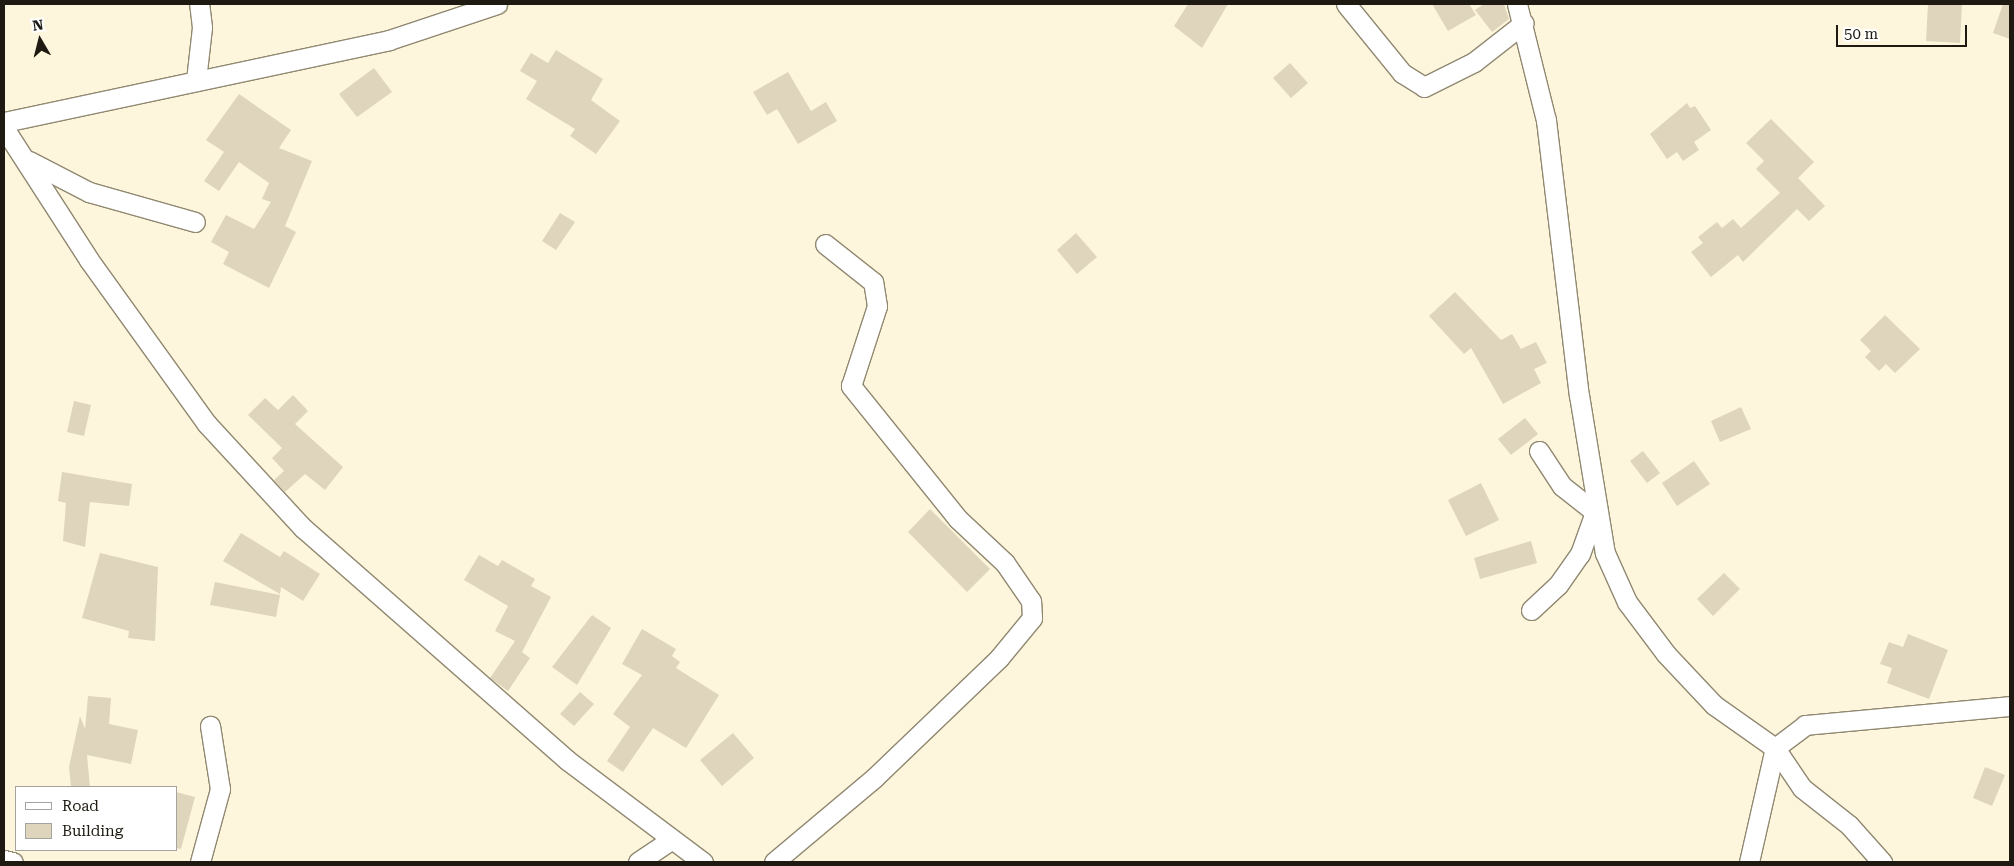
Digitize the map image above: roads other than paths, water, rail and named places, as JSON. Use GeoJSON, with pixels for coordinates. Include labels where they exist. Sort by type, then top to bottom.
{"type":"FeatureCollection","features":[{"type":"Feature","properties":{"kind":"street"},"geometry":{"type":"LineString","coordinates":[[196,80],[202,27],[199,4]]}},
{"type":"Feature","properties":{"kind":"street"},"geometry":{"type":"LineString","coordinates":[[4,122],[389,40],[497,4]]}},
{"type":"Feature","properties":{"kind":"street"},"geometry":{"type":"LineString","coordinates":[[1346,4],[1402,73],[1424,87],[1474,62],[1524,23]]}},
{"type":"Feature","properties":{"kind":"street"},"geometry":{"type":"LineString","coordinates":[[1517,4],[1524,23],[1546,120],[1595,512],[1605,553],[1627,602],[1666,654],[1714,705],[1775,748],[1802,788],[1849,825],[1882,862]]}},
{"type":"Feature","properties":{"kind":"street"},"geometry":{"type":"LineString","coordinates":[[4,128],[29,161],[88,260],[207,424],[303,528],[567,760],[702,862]]}},
{"type":"Feature","properties":{"kind":"street"},"geometry":{"type":"LineString","coordinates":[[29,161],[89,192],[194,222]]}},
{"type":"Feature","properties":{"kind":"street"},"geometry":{"type":"LineString","coordinates":[[774,862],[874,778],[999,658],[1032,618],[1031,601],[1011,571],[958,519],[851,386],[877,306],[873,282],[825,244]]}},
{"type":"Feature","properties":{"kind":"street"},"geometry":{"type":"LineString","coordinates":[[1539,451],[1562,486],[1595,512]]}},
{"type":"Feature","properties":{"kind":"street"},"geometry":{"type":"LineString","coordinates":[[1531,610],[1558,584],[1580,554],[1595,512]]}},
{"type":"Feature","properties":{"kind":"street"},"geometry":{"type":"LineString","coordinates":[[1749,862],[1775,748],[1805,725],[2010,706]]}},
{"type":"Feature","properties":{"kind":"street"},"geometry":{"type":"LineString","coordinates":[[200,862],[220,789],[210,726]]}},
{"type":"Feature","properties":{"kind":"street"},"geometry":{"type":"LineString","coordinates":[[638,862],[671,840]]}},
{"type":"Feature","properties":{"kind":"street"},"geometry":{"type":"LineString","coordinates":[[4,860],[13,862]]}}]}
